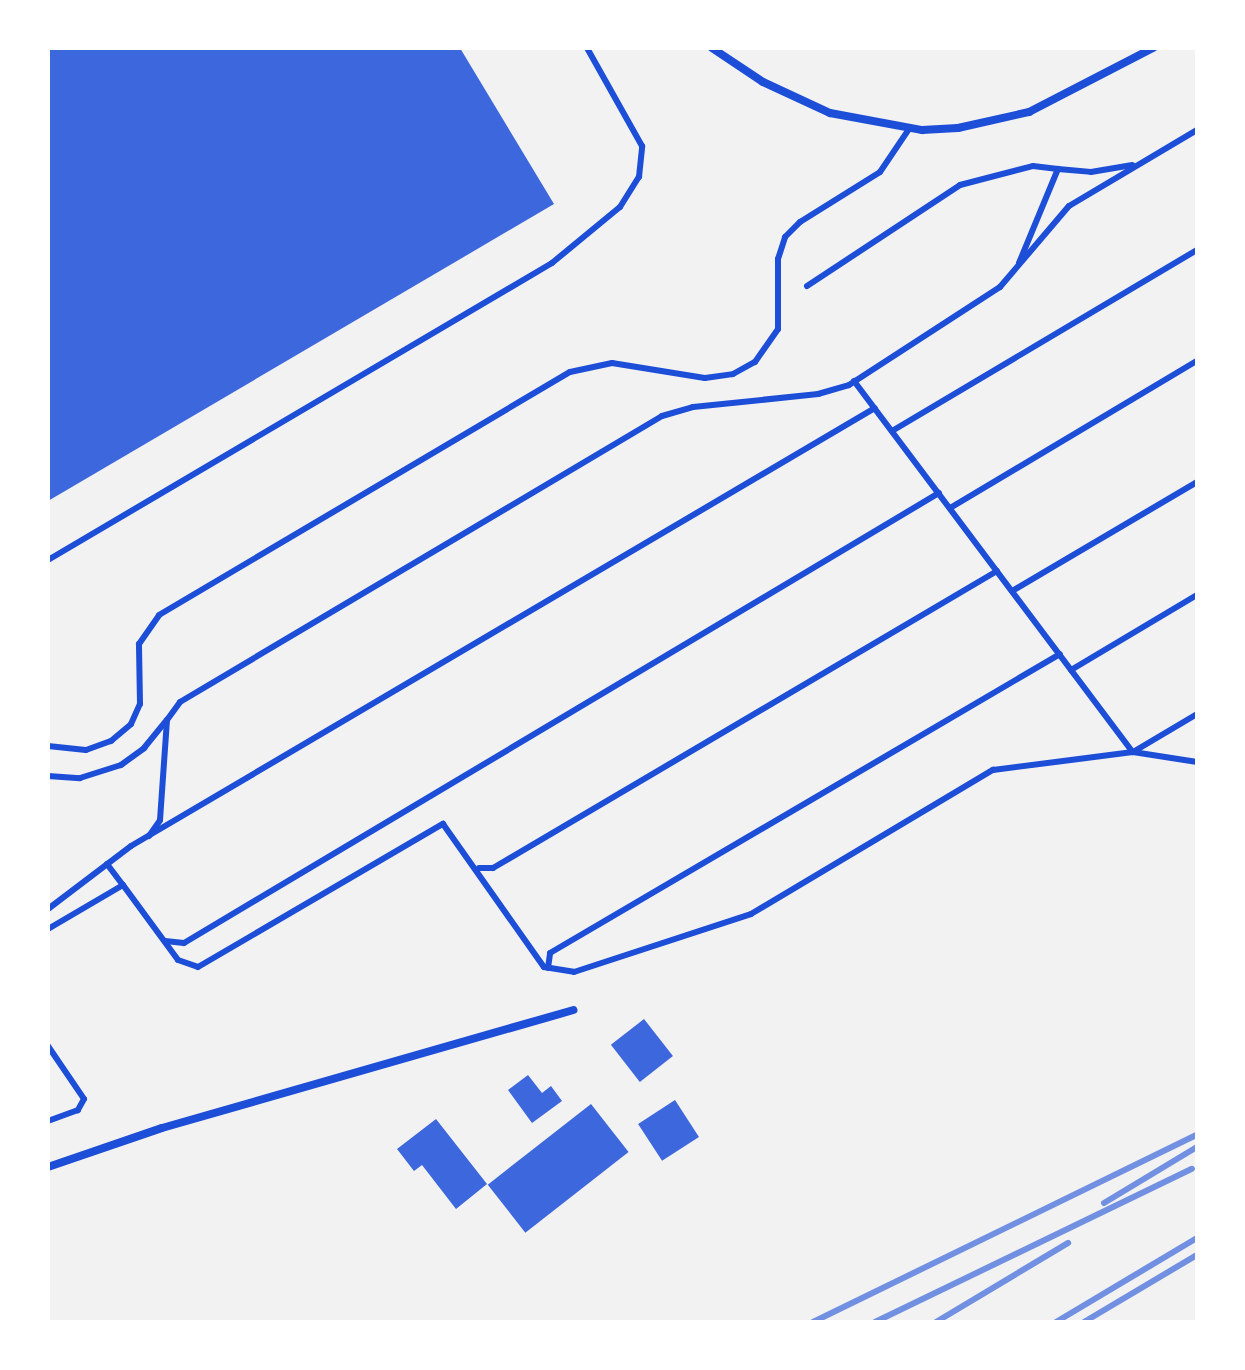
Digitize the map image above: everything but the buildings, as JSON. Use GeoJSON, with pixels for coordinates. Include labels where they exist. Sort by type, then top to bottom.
{"type":"FeatureCollection","features":[{"type":"Feature","properties":{"kind":"street"},"geometry":{"type":"LineString","coordinates":[[712,48],[763,82],[830,113],[909,129],[958,128],[1029,112],[1153,48]]}},
{"type":"Feature","properties":{"kind":"street"},"geometry":{"type":"LineString","coordinates":[[48,1167],[162,1128],[573,1010]]}},
{"type":"Feature","properties":{"kind":"lane"},"geometry":{"type":"LineString","coordinates":[[48,560],[541,269],[620,207],[639,177],[642,146],[587,48]]}},
{"type":"Feature","properties":{"kind":"lane"},"geometry":{"type":"LineString","coordinates":[[48,746],[75,751],[99,747],[131,724],[140,704],[139,644],[159,615],[570,372],[612,363],[705,378],[733,374],[755,362],[778,329],[778,259],[785,237],[800,222],[880,172],[909,129]]}},
{"type":"Feature","properties":{"kind":"lane"},"geometry":{"type":"LineString","coordinates":[[48,776],[80,778],[121,765],[144,748],[180,702],[662,416],[693,407],[818,394],[854,381],[1000,287],[1016,272],[1058,214],[1197,130]]}},
{"type":"Feature","properties":{"kind":"lane"},"geometry":{"type":"LineString","coordinates":[[807,286],[960,185],[1033,166],[1099,171],[1147,160]]}},
{"type":"Feature","properties":{"kind":"lane"},"geometry":{"type":"LineString","coordinates":[[1016,272],[1058,169]]}},
{"type":"Feature","properties":{"kind":"lane"},"geometry":{"type":"LineString","coordinates":[[892,431],[1197,250]]}},
{"type":"Feature","properties":{"kind":"lane"},"geometry":{"type":"LineString","coordinates":[[950,508],[1197,361]]}},
{"type":"Feature","properties":{"kind":"lane"},"geometry":{"type":"LineString","coordinates":[[854,381],[1133,752]]}},
{"type":"Feature","properties":{"kind":"lane"},"geometry":{"type":"LineString","coordinates":[[48,909],[149,836],[875,408]]}},
{"type":"Feature","properties":{"kind":"lane"},"geometry":{"type":"LineString","coordinates":[[1012,591],[1197,482]]}},
{"type":"Feature","properties":{"kind":"lane"},"geometry":{"type":"LineString","coordinates":[[163,939],[172,945],[184,943],[939,493]]}},
{"type":"Feature","properties":{"kind":"lane"},"geometry":{"type":"LineString","coordinates":[[476,866],[493,868],[997,571]]}},
{"type":"Feature","properties":{"kind":"lane"},"geometry":{"type":"LineString","coordinates":[[1071,670],[1197,595]]}},
{"type":"Feature","properties":{"kind":"lane"},"geometry":{"type":"LineString","coordinates":[[550,969],[545,961],[550,953],[1060,654]]}},
{"type":"Feature","properties":{"kind":"lane"},"geometry":{"type":"LineString","coordinates":[[1133,752],[1197,714]]}},
{"type":"Feature","properties":{"kind":"lane"},"geometry":{"type":"LineString","coordinates":[[149,836],[160,820],[167,720]]}},
{"type":"Feature","properties":{"kind":"lane"},"geometry":{"type":"LineString","coordinates":[[107,864],[184,965],[206,964],[438,824],[452,830],[538,960],[550,969],[574,972],[751,914],[993,770],[1133,752],[1197,762]]}},
{"type":"Feature","properties":{"kind":"lane"},"geometry":{"type":"LineString","coordinates":[[48,929],[123,885]]}},
{"type":"Feature","properties":{"kind":"lane"},"geometry":{"type":"LineString","coordinates":[[48,1046],[84,1099],[78,1110],[48,1121]]}},
{"type":"Feature","properties":{"kind":"railway"},"geometry":{"type":"LineString","coordinates":[[813,1322],[1197,1135]]}},
{"type":"Feature","properties":{"kind":"railway"},"geometry":{"type":"LineString","coordinates":[[1104,1203],[1197,1147]]}},
{"type":"Feature","properties":{"kind":"railway"},"geometry":{"type":"LineString","coordinates":[[875,1322],[1192,1169]]}},
{"type":"Feature","properties":{"kind":"railway"},"geometry":{"type":"LineString","coordinates":[[1056,1322],[1197,1238]]}},
{"type":"Feature","properties":{"kind":"railway"},"geometry":{"type":"LineString","coordinates":[[936,1322],[1068,1243]]}},
{"type":"Feature","properties":{"kind":"railway"},"geometry":{"type":"LineString","coordinates":[[1084,1322],[1197,1255]]}}]}
